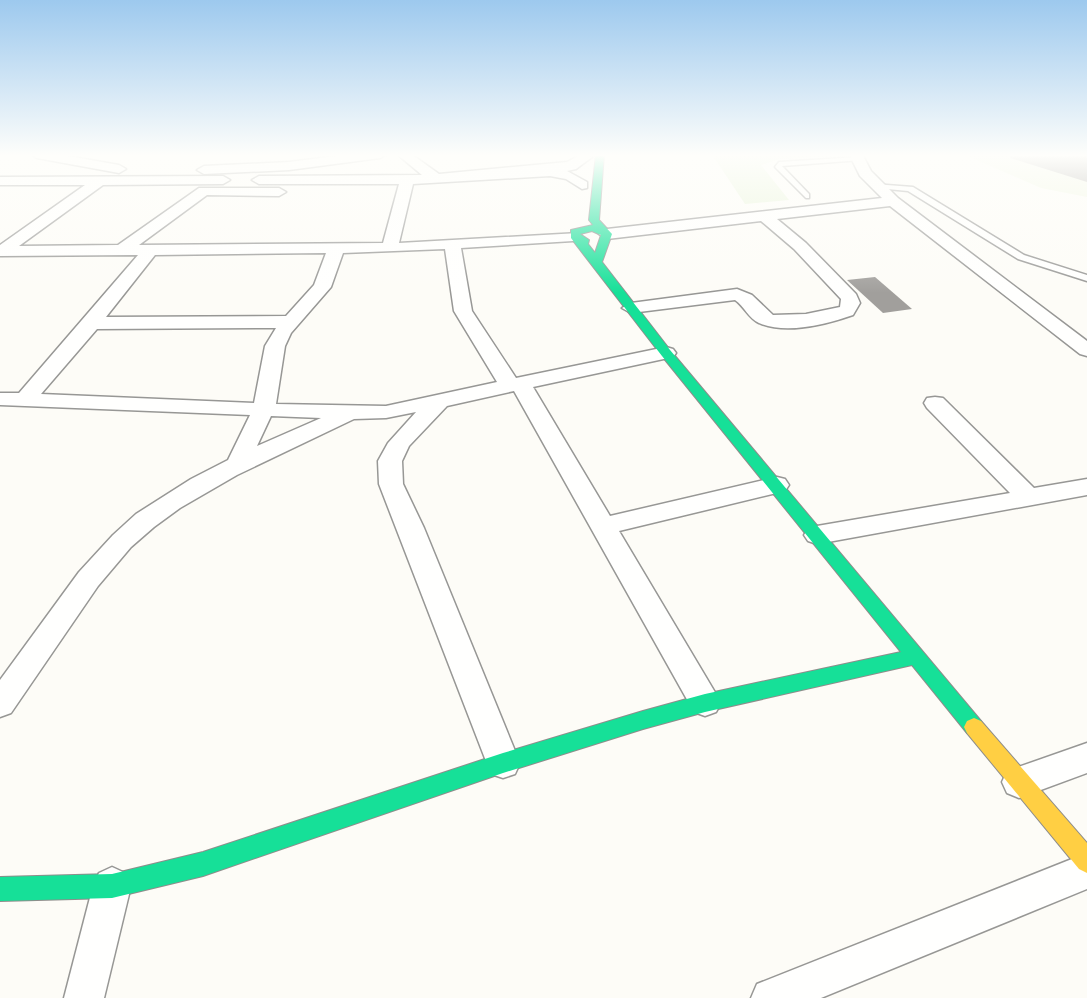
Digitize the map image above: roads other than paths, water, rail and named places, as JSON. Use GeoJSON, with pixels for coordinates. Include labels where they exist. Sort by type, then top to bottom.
{"type":"FeatureCollection","features":[{"type":"Feature","properties":{"kind":"main road"},"geometry":{"type":"LineString","coordinates":[[593,201],[594,220],[605,234]]}},
{"type":"Feature","properties":{"kind":"main road"},"geometry":{"type":"LineString","coordinates":[[605,234],[587,228],[576,232],[666,353],[777,485],[915,657],[1087,861]]}},
{"type":"Feature","properties":{"kind":"main road"},"geometry":{"type":"LineString","coordinates":[[597,261],[598,250],[605,234]]}},
{"type":"Feature","properties":{"kind":"main road"},"geometry":{"type":"LineString","coordinates":[[0,889],[112,886],[203,864],[503,763],[705,703],[915,657]]}},
{"type":"Feature","properties":{"kind":"street"},"geometry":{"type":"LineString","coordinates":[[1,251],[72,201]]}},
{"type":"Feature","properties":{"kind":"street"},"geometry":{"type":"LineString","coordinates":[[122,250],[191,201]]}},
{"type":"Feature","properties":{"kind":"street"},"geometry":{"type":"LineString","coordinates":[[390,248],[402,201]]}},
{"type":"Feature","properties":{"kind":"street"},"geometry":{"type":"LineString","coordinates":[[605,234],[893,201],[1087,350]]}},
{"type":"Feature","properties":{"kind":"street"},"geometry":{"type":"LineString","coordinates":[[631,308],[737,294],[743,296],[764,318],[778,322],[847,311],[852,303],[849,298],[800,246],[763,215]]}},
{"type":"Feature","properties":{"kind":"street"},"geometry":{"type":"LineString","coordinates":[[1,251],[390,248],[452,245],[576,232]]}},
{"type":"Feature","properties":{"kind":"street"},"geometry":{"type":"LineString","coordinates":[[452,245],[463,311],[516,385],[605,526],[705,703]]}},
{"type":"Feature","properties":{"kind":"street"},"geometry":{"type":"LineString","coordinates":[[237,465],[264,409],[275,346],[291,322],[322,287],[336,249]]}},
{"type":"Feature","properties":{"kind":"street"},"geometry":{"type":"LineString","coordinates":[[25,400],[92,323],[150,250]]}},
{"type":"Feature","properties":{"kind":"street"},"geometry":{"type":"LineString","coordinates":[[92,323],[291,322]]}},
{"type":"Feature","properties":{"kind":"street"},"geometry":{"type":"LineString","coordinates":[[0,399],[349,413],[386,412],[441,398],[666,353]]}},
{"type":"Feature","properties":{"kind":"street"},"geometry":{"type":"LineString","coordinates":[[441,398],[399,443],[390,461],[391,484],[411,528],[503,763]]}},
{"type":"Feature","properties":{"kind":"street"},"geometry":{"type":"LineString","coordinates":[[935,403],[1030,499]]}},
{"type":"Feature","properties":{"kind":"street"},"geometry":{"type":"LineString","coordinates":[[0,704],[81,590],[121,542],[153,514],[237,465],[349,413]]}},
{"type":"Feature","properties":{"kind":"street"},"geometry":{"type":"LineString","coordinates":[[605,526],[777,485]]}},
{"type":"Feature","properties":{"kind":"street"},"geometry":{"type":"LineString","coordinates":[[817,535],[1087,487]]}},
{"type":"Feature","properties":{"kind":"street"},"geometry":{"type":"LineString","coordinates":[[1019,782],[1087,758]]}},
{"type":"Feature","properties":{"kind":"street"},"geometry":{"type":"LineString","coordinates":[[771,998],[1087,871]]}},
{"type":"Feature","properties":{"kind":"street"},"geometry":{"type":"LineString","coordinates":[[84,998],[112,886]]}},
{"type":"Feature","properties":{"kind":"lane"},"geometry":{"type":"LineString","coordinates":[[929,201],[1021,257],[1087,278]]}}]}
